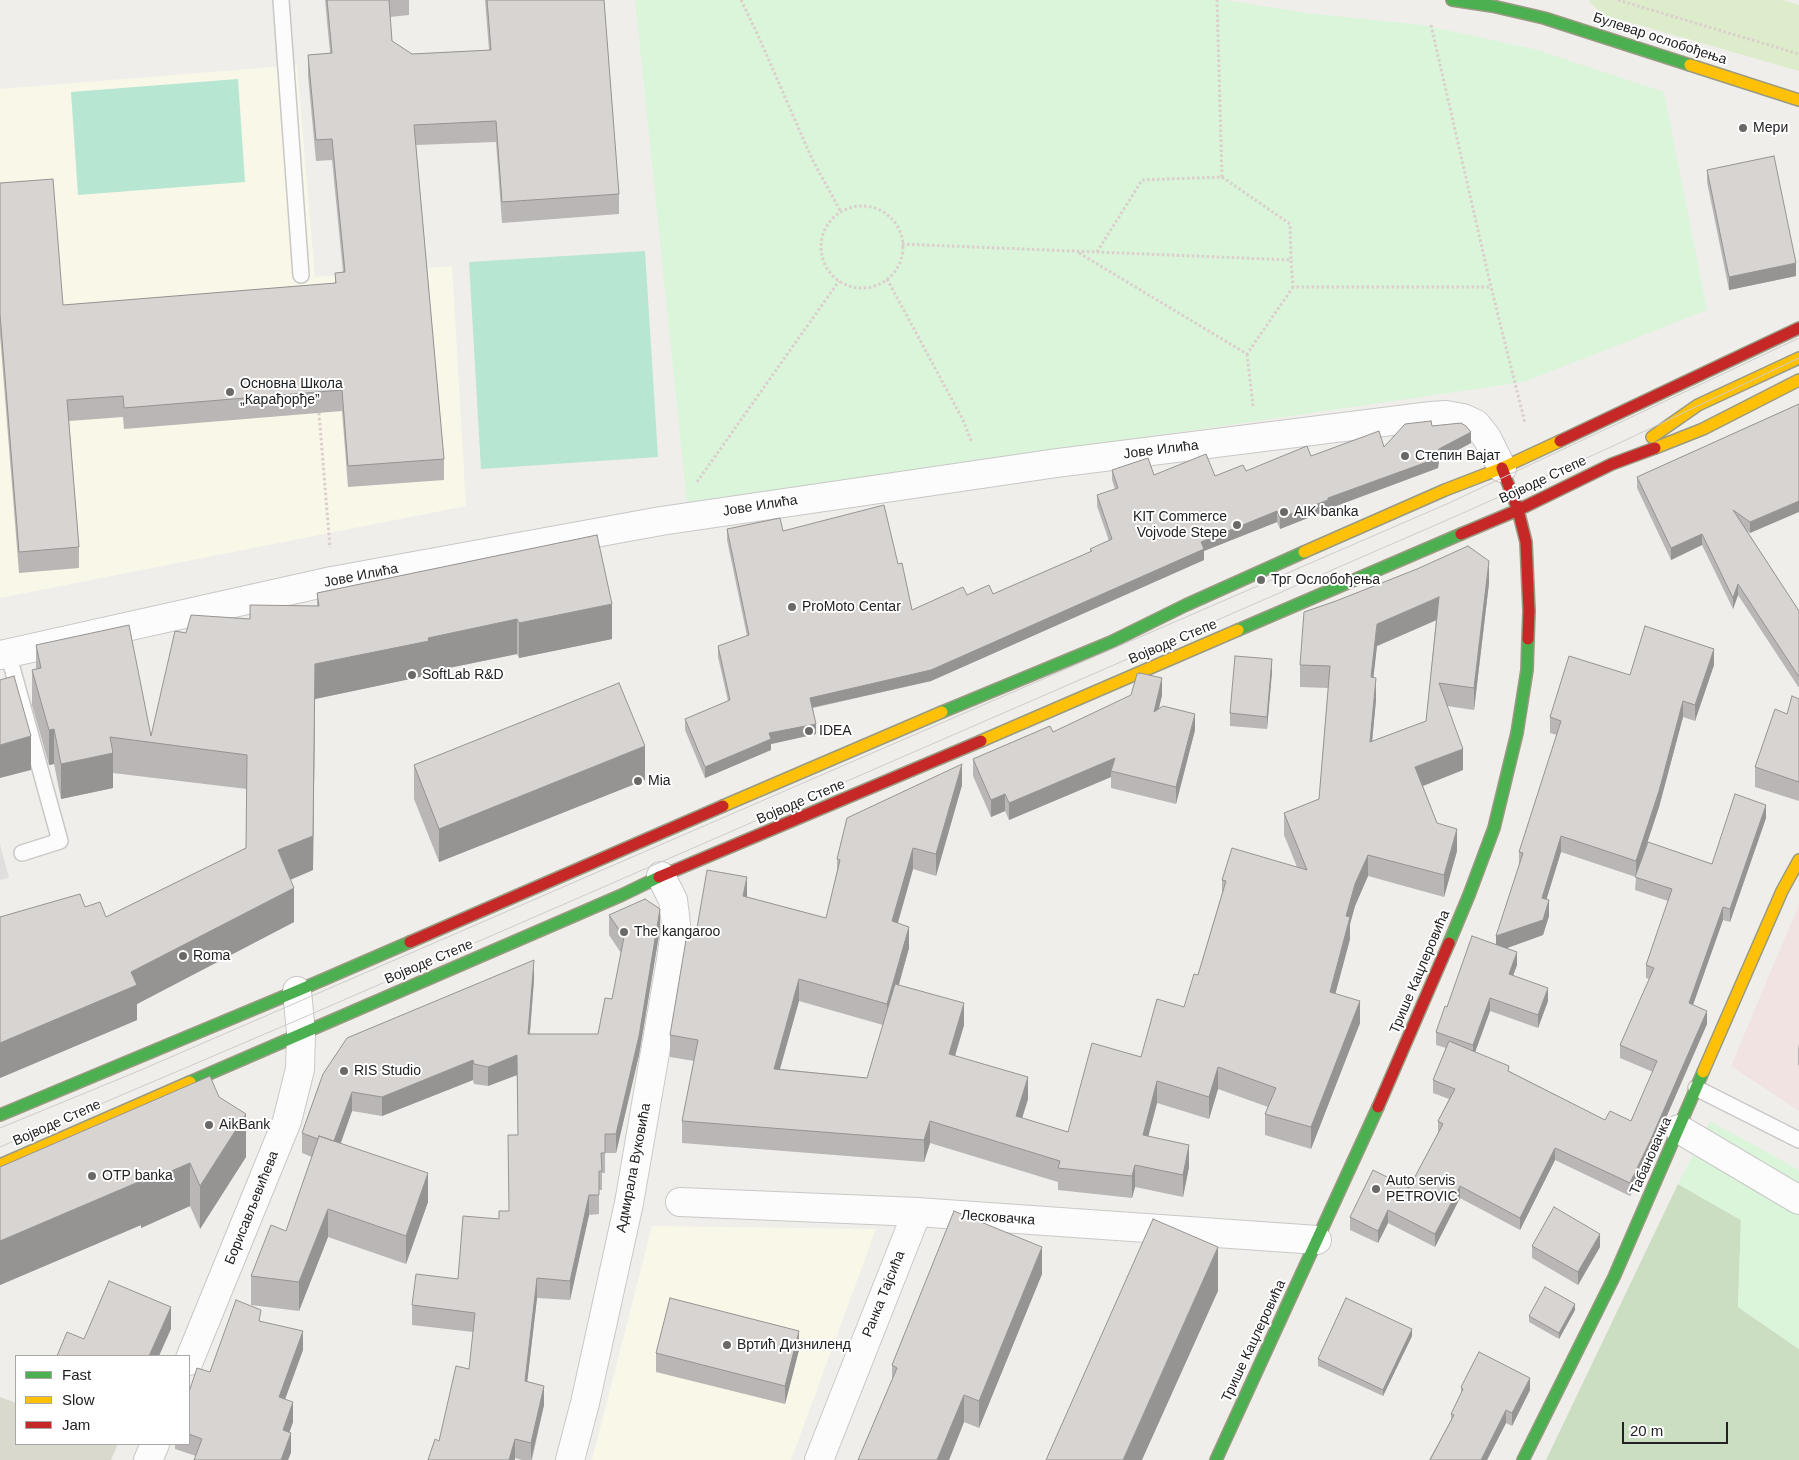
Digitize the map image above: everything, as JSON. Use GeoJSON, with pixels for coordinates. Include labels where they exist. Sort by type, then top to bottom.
{"type":"FeatureCollection","features":[{"type":"Feature","properties":{"kind":"main road","name":"Булевар ослобођења"},"geometry":{"type":"LineString","coordinates":[[1452,0],[1546,14],[1799,100]]}},
{"type":"Feature","properties":{"kind":"main road","name":"Војводе Степе"},"geometry":{"type":"LineString","coordinates":[[0,1114],[297,991],[858,748],[1111,642],[1186,605],[1427,498],[1502,468],[1799,328]]}},
{"type":"Feature","properties":{"kind":"main road","name":"Војводе Степе"},"geometry":{"type":"LineString","coordinates":[[1612,464],[1698,405],[1799,358]]}},
{"type":"Feature","properties":{"kind":"main road","name":"Војводе Степе"},"geometry":{"type":"LineString","coordinates":[[0,1165],[622,895],[661,876],[912,771],[1518,510],[1612,464],[1703,428],[1799,380]]}},
{"type":"Feature","properties":{"kind":"main road","name":"Војводе Степе"},"geometry":{"type":"LineString","coordinates":[[1457,498],[1502,468]]}},
{"type":"Feature","properties":{"kind":"main road","name":"Трише Кацлеровића"},"geometry":{"type":"LineString","coordinates":[[1216,1460],[1370,1127],[1469,895],[1494,828],[1516,741],[1527,670],[1529,611],[1526,542],[1518,510],[1502,468]]}},
{"type":"Feature","properties":{"kind":"main road","name":"Војводе Степе"},"geometry":{"type":"LineString","coordinates":[[1111,642],[1163,628],[1190,616]]}},
{"type":"Feature","properties":{"kind":"main road","name":"Табановачка"},"geometry":{"type":"LineString","coordinates":[[1523,1460],[1614,1277],[1782,890],[1799,860]]}},
{"type":"Feature","properties":{"kind":"street","name":"Јове Илића"},"geometry":{"type":"LineString","coordinates":[[4,654],[332,582],[671,519],[983,473],[1431,416],[1446,415],[1463,418],[1476,424],[1487,438],[1502,468]]}},
{"type":"Feature","properties":{"kind":"street","name":"Адмирала Вуковића"},"geometry":{"type":"LineString","coordinates":[[570,1460],[585,1403],[629,1203],[671,960],[676,924],[673,900],[661,876]]}},
{"type":"Feature","properties":{"kind":"street","name":"Борисављевићева"},"geometry":{"type":"LineString","coordinates":[[190,1359],[287,1121],[300,1069],[301,1033],[297,991]]}},
{"type":"Feature","properties":{"kind":"street"},"geometry":{"type":"LineString","coordinates":[[1679,1129],[1799,1200]]}},
{"type":"Feature","properties":{"kind":"street","name":"Лесковачка"},"geometry":{"type":"LineString","coordinates":[[680,1202],[917,1212],[1317,1240]]}},
{"type":"Feature","properties":{"kind":"street","name":"Ранка Тајсића"},"geometry":{"type":"LineString","coordinates":[[819,1460],[917,1212]]}},
{"type":"Feature","properties":{"kind":"street"},"geometry":{"type":"LineString","coordinates":[[148,1460],[155,1445]]}},
{"type":"Feature","properties":{"kind":"lane"},"geometry":{"type":"LineString","coordinates":[[281,0],[302,275]]}},
{"type":"Feature","properties":{"kind":"lane"},"geometry":{"type":"LineString","coordinates":[[4,654],[60,842],[22,853]]}},
{"type":"Feature","properties":{"kind":"lane"},"geometry":{"type":"LineString","coordinates":[[1696,1088],[1799,1140]]}},
{"type":"Feature","properties":{"kind":"path"},"geometry":{"type":"LineString","coordinates":[[741,0],[812,159],[841,212]]}},
{"type":"Feature","properties":{"kind":"path"},"geometry":{"type":"LineString","coordinates":[[1217,0],[1222,177]]}},
{"type":"Feature","properties":{"kind":"path"},"geometry":{"type":"LineString","coordinates":[[1618,0],[1799,54]]}},
{"type":"Feature","properties":{"kind":"path"},"geometry":{"type":"LineString","coordinates":[[1430,19],[1491,287],[1526,429]]}},
{"type":"Feature","properties":{"kind":"path"},"geometry":{"type":"LineString","coordinates":[[1097,253],[1142,180],[1222,177],[1290,224],[1293,287],[1247,354],[1256,438]]}},
{"type":"Feature","properties":{"kind":"path"},"geometry":{"type":"LineString","coordinates":[[854,207],[868,207],[881,211],[892,220],[900,232],[902,244],[901,257],[896,270],[876,286],[863,289],[850,287],[838,281],[829,272],[822,260],[820,246],[823,232],[830,220],[841,212],[854,207]]}},
{"type":"Feature","properties":{"kind":"path"},"geometry":{"type":"LineString","coordinates":[[902,244],[1291,260]]}},
{"type":"Feature","properties":{"kind":"path"},"geometry":{"type":"LineString","coordinates":[[1078,252],[1247,354]]}},
{"type":"Feature","properties":{"kind":"path"},"geometry":{"type":"LineString","coordinates":[[887,279],[963,420],[983,473]]}},
{"type":"Feature","properties":{"kind":"path"},"geometry":{"type":"LineString","coordinates":[[671,519],[838,281]]}},
{"type":"Feature","properties":{"kind":"path"},"geometry":{"type":"LineString","coordinates":[[1293,287],[1491,287]]}},
{"type":"Feature","properties":{"kind":"path"},"geometry":{"type":"LineString","coordinates":[[318,413],[332,582]]}},
{"type":"Feature","properties":{"kind":"shaded area","name":"Основна Школа „Карађорђе”"},"geometry":{"type":"Polygon","coordinates":[[[297,65],[315,277],[452,266],[466,506],[0,598],[0,89],[297,65]]]}},
{"type":"Feature","properties":{"kind":"shaded area"},"geometry":{"type":"Polygon","coordinates":[[[0,844],[9,878],[0,880],[0,844]]]}},
{"type":"Feature","properties":{"kind":"shaded area"},"geometry":{"type":"Polygon","coordinates":[[[1799,904],[1799,1111],[1731,1066],[1799,904]]]}},
{"type":"Feature","properties":{"kind":"shaded area","name":"Вртић Дизниленд"},"geometry":{"type":"Polygon","coordinates":[[[652,1226],[876,1229],[791,1460],[592,1460],[652,1226]]]}},
{"type":"Feature","properties":{"kind":"shaded area"},"geometry":{"type":"Polygon","coordinates":[[[0,1397],[15,1403],[15,1445],[118,1445],[111,1460],[0,1460],[0,1397]]]}},
{"type":"Feature","properties":{"kind":"green space"},"geometry":{"type":"Polygon","coordinates":[[[635,0],[1225,0],[1307,13],[1423,25],[1534,49],[1664,92],[1707,310],[1524,382],[687,504],[635,0]]]}},
{"type":"Feature","properties":{"kind":"green space"},"geometry":{"type":"Polygon","coordinates":[[[1589,0],[1783,0],[1799,5],[1799,71],[1604,15],[1589,0]]]}},
{"type":"Feature","properties":{"kind":"green space"},"geometry":{"type":"Polygon","coordinates":[[[238,79],[245,182],[78,195],[71,92],[238,79]]]}},
{"type":"Feature","properties":{"kind":"green space"},"geometry":{"type":"Polygon","coordinates":[[[645,251],[658,457],[481,469],[469,262],[645,251]]]}},
{"type":"Feature","properties":{"kind":"green space"},"geometry":{"type":"Polygon","coordinates":[[[1710,1121],[1799,1170],[1799,1349],[1738,1307],[1741,1220],[1678,1184],[1710,1121]]]}},
{"type":"Feature","properties":{"kind":"green space"},"geometry":{"type":"Polygon","coordinates":[[[1678,1184],[1741,1220],[1738,1307],[1799,1349],[1799,1460],[1546,1460],[1678,1184]]]}},
{"type":"Feature","properties":{"kind":"building"},"geometry":{"type":"Polygon","coordinates":[[[327,0],[389,0],[392,41],[412,54],[491,50],[487,0],[604,0],[619,194],[502,202],[496,121],[414,125],[444,459],[348,466],[342,390],[124,408],[123,396],[67,400],[79,547],[19,552],[0,314],[0,183],[53,179],[63,305],[336,283],[335,273],[345,272],[332,139],[316,140],[308,55],[332,53],[327,0]]]}},
{"type":"Feature","properties":{"kind":"building"},"geometry":{"type":"Polygon","coordinates":[[[1774,156],[1796,263],[1729,277],[1707,170],[1774,156]]]}},
{"type":"Feature","properties":{"kind":"building"},"geometry":{"type":"Polygon","coordinates":[[[1799,404],[1799,501],[1750,522],[1733,510],[1799,611],[1799,677],[1738,584],[1733,598],[1702,534],[1671,548],[1637,477],[1799,404]]]}},
{"type":"Feature","properties":{"kind":"building"},"geometry":{"type":"Polygon","coordinates":[[[1431,421],[1432,426],[1461,423],[1471,432],[1439,449],[1438,458],[1328,498],[1328,500],[1280,518],[1277,511],[1201,542],[1204,549],[931,670],[810,698],[816,724],[769,733],[771,739],[705,767],[685,719],[730,700],[718,646],[749,635],[727,529],[780,518],[783,531],[884,505],[898,564],[902,563],[912,610],[963,587],[967,595],[989,585],[993,594],[1092,551],[1090,549],[1112,539],[1097,495],[1118,488],[1112,470],[1148,458],[1154,475],[1206,454],[1215,476],[1243,465],[1246,471],[1307,446],[1311,456],[1379,431],[1384,447],[1405,424],[1431,421]]]}},
{"type":"Feature","properties":{"kind":"building"},"geometry":{"type":"Polygon","coordinates":[[[597,535],[612,604],[519,623],[517,619],[428,638],[429,641],[315,664],[313,836],[278,850],[294,888],[131,972],[137,985],[0,1043],[0,917],[80,894],[85,907],[100,902],[106,917],[246,848],[247,755],[110,737],[113,753],[61,764],[54,729],[49,730],[32,670],[41,668],[36,645],[129,625],[151,736],[175,631],[186,633],[191,615],[250,619],[250,605],[319,606],[317,593],[597,535]]]}},
{"type":"Feature","properties":{"kind":"building"},"geometry":{"type":"Polygon","coordinates":[[[1468,546],[1489,561],[1474,688],[1439,683],[1463,749],[1415,767],[1437,823],[1457,829],[1444,875],[1368,855],[1355,884],[1346,916],[1350,917],[1330,992],[1360,1001],[1311,1127],[1265,1114],[1276,1088],[1218,1067],[1209,1097],[1157,1081],[1143,1135],[1189,1145],[1183,1175],[1135,1165],[1132,1176],[1058,1168],[1060,1161],[930,1121],[924,1140],[682,1121],[698,1040],[670,1035],[688,928],[696,934],[707,870],[747,877],[743,896],[826,918],[840,860],[837,859],[847,818],[962,764],[936,854],[913,848],[892,921],[909,927],[887,1004],[799,979],[774,1069],[867,1078],[895,984],[964,1003],[949,1054],[1028,1077],[1016,1116],[1068,1132],[1092,1043],[1141,1057],[1157,999],[1184,1007],[1194,974],[1198,975],[1226,881],[1222,880],[1232,848],[1307,870],[1284,813],[1319,799],[1330,666],[1300,665],[1304,612],[1417,569],[1468,546]],[[1439,597],[1377,624],[1371,677],[1376,678],[1370,742],[1426,721],[1439,597]]]}},
{"type":"Feature","properties":{"kind":"building"},"geometry":{"type":"Polygon","coordinates":[[[1645,626],[1714,649],[1695,705],[1683,701],[1659,791],[1636,861],[1561,836],[1542,898],[1549,900],[1543,920],[1496,936],[1523,853],[1519,852],[1561,721],[1550,717],[1569,656],[1630,675],[1645,626]]]}},
{"type":"Feature","properties":{"kind":"building"},"geometry":{"type":"Polygon","coordinates":[[[1235,656],[1272,659],[1267,717],[1230,713],[1235,656]]]}},
{"type":"Feature","properties":{"kind":"building"},"geometry":{"type":"Polygon","coordinates":[[[1137,674],[1162,678],[1154,712],[1163,706],[1195,714],[1176,787],[1111,771],[1115,758],[1009,803],[1005,794],[991,800],[973,759],[1050,726],[1053,732],[1131,695],[1137,674]]]}},
{"type":"Feature","properties":{"kind":"building"},"geometry":{"type":"Polygon","coordinates":[[[14,676],[31,736],[0,745],[0,680],[14,676]]]}},
{"type":"Feature","properties":{"kind":"building"},"geometry":{"type":"Polygon","coordinates":[[[619,683],[645,746],[439,829],[414,765],[619,683]]]}},
{"type":"Feature","properties":{"kind":"building"},"geometry":{"type":"Polygon","coordinates":[[[1792,696],[1799,699],[1799,782],[1755,767],[1775,709],[1787,714],[1792,696]]]}},
{"type":"Feature","properties":{"kind":"building"},"geometry":{"type":"Polygon","coordinates":[[[1735,794],[1766,805],[1730,909],[1723,907],[1689,1003],[1707,1011],[1630,1183],[1555,1148],[1520,1218],[1460,1186],[1435,1234],[1388,1210],[1378,1231],[1350,1217],[1373,1170],[1409,1188],[1443,1124],[1438,1121],[1455,1089],[1433,1080],[1449,1041],[1509,1066],[1508,1071],[1605,1120],[1610,1111],[1631,1121],[1657,1061],[1620,1045],[1654,968],[1646,965],[1672,889],[1635,877],[1648,842],[1712,864],[1735,794]]]}},
{"type":"Feature","properties":{"kind":"building"},"geometry":{"type":"Polygon","coordinates":[[[645,899],[660,909],[639,1036],[616,1134],[605,1134],[605,1153],[601,1153],[602,1171],[599,1171],[599,1195],[589,1195],[570,1281],[537,1278],[525,1381],[544,1386],[531,1443],[515,1439],[509,1460],[428,1460],[435,1439],[439,1441],[456,1366],[469,1369],[475,1313],[412,1305],[416,1274],[458,1279],[463,1216],[499,1219],[499,1211],[509,1211],[508,1135],[518,1135],[517,1055],[488,1067],[474,1064],[473,1060],[382,1097],[352,1092],[334,1141],[319,1136],[318,1139],[302,1133],[323,1074],[347,1038],[534,960],[528,1034],[598,1034],[605,998],[612,999],[624,937],[609,915],[645,899]]]}},
{"type":"Feature","properties":{"kind":"building"},"geometry":{"type":"Polygon","coordinates":[[[1472,936],[1517,952],[1509,974],[1548,988],[1538,1015],[1490,998],[1473,1045],[1436,1032],[1445,1006],[1447,1007],[1472,936]]]}},
{"type":"Feature","properties":{"kind":"building"},"geometry":{"type":"Polygon","coordinates":[[[210,1076],[219,1097],[246,1114],[200,1186],[190,1163],[141,1184],[143,1180],[0,1241],[0,1167],[210,1076]]]}},
{"type":"Feature","properties":{"kind":"building"},"geometry":{"type":"Polygon","coordinates":[[[319,1136],[428,1173],[406,1236],[328,1209],[299,1282],[251,1276],[271,1225],[286,1231],[319,1136]]]}},
{"type":"Feature","properties":{"kind":"building"},"geometry":{"type":"Polygon","coordinates":[[[1554,1207],[1600,1234],[1578,1272],[1532,1246],[1554,1207]]]}},
{"type":"Feature","properties":{"kind":"building"},"geometry":{"type":"Polygon","coordinates":[[[954,1211],[1042,1247],[979,1401],[964,1395],[937,1460],[858,1460],[897,1368],[892,1365],[954,1211]]]}},
{"type":"Feature","properties":{"kind":"building"},"geometry":{"type":"Polygon","coordinates":[[[1153,1219],[1218,1247],[1123,1460],[1046,1460],[1153,1219]]]}},
{"type":"Feature","properties":{"kind":"building"},"geometry":{"type":"Polygon","coordinates":[[[109,1281],[171,1307],[149,1355],[57,1355],[67,1332],[84,1339],[109,1281]]]}},
{"type":"Feature","properties":{"kind":"building"},"geometry":{"type":"Polygon","coordinates":[[[1545,1287],[1575,1304],[1559,1333],[1529,1316],[1545,1287]]]}},
{"type":"Feature","properties":{"kind":"building"},"geometry":{"type":"Polygon","coordinates":[[[670,1298],[799,1331],[785,1386],[656,1353],[670,1298]]]}},
{"type":"Feature","properties":{"kind":"building"},"geometry":{"type":"Polygon","coordinates":[[[1346,1298],[1412,1329],[1383,1390],[1318,1359],[1346,1298]]]}},
{"type":"Feature","properties":{"kind":"building"},"geometry":{"type":"Polygon","coordinates":[[[236,1300],[261,1310],[259,1321],[303,1331],[279,1397],[293,1402],[283,1430],[291,1433],[281,1460],[194,1460],[202,1439],[190,1434],[190,1389],[197,1368],[210,1372],[236,1300]]]}},
{"type":"Feature","properties":{"kind":"building"},"geometry":{"type":"Polygon","coordinates":[[[1479,1352],[1530,1378],[1512,1413],[1506,1410],[1481,1460],[1430,1460],[1454,1415],[1451,1414],[1463,1389],[1461,1387],[1479,1352]]]}},
{"type":"Feature","properties":{"kind":"tram line"},"geometry":{"type":"LineString","coordinates":[[0,1128],[141,1070],[1449,503],[1799,338]]}},
{"type":"Feature","properties":{"kind":"tram line"},"geometry":{"type":"LineString","coordinates":[[0,1147],[300,1019],[1454,517],[1611,447],[1799,358]]}},
{"type":"Feature","properties":{"kind":"traffic: fast"},"geometry":{"type":"LineString","coordinates":[[1452,0],[1492,6],[1544,18],[1690,65]]}},
{"type":"Feature","properties":{"kind":"traffic: fast"},"geometry":{"type":"LineString","coordinates":[[1238,630],[1461,534]]}},
{"type":"Feature","properties":{"kind":"traffic: fast"},"geometry":{"type":"LineString","coordinates":[[942,712],[1111,642],[1186,605],[1304,552]]}},
{"type":"Feature","properties":{"kind":"traffic: fast"},"geometry":{"type":"LineString","coordinates":[[1449,943],[1494,828],[1517,733],[1527,670],[1528,639]]}},
{"type":"Feature","properties":{"kind":"traffic: fast"},"geometry":{"type":"LineString","coordinates":[[190,1082],[622,895],[659,877]]}},
{"type":"Feature","properties":{"kind":"traffic: fast"},"geometry":{"type":"LineString","coordinates":[[0,1115],[410,942]]}},
{"type":"Feature","properties":{"kind":"traffic: fast"},"geometry":{"type":"LineString","coordinates":[[1523,1460],[1614,1277],[1703,1072]]}},
{"type":"Feature","properties":{"kind":"traffic: fast"},"geometry":{"type":"LineString","coordinates":[[1216,1460],[1378,1107]]}},
{"type":"Feature","properties":{"kind":"traffic: slow"},"geometry":{"type":"LineString","coordinates":[[1690,65],[1799,100]]}},
{"type":"Feature","properties":{"kind":"traffic: slow"},"geometry":{"type":"LineString","coordinates":[[1652,437],[1698,405],[1799,358]]}},
{"type":"Feature","properties":{"kind":"traffic: slow"},"geometry":{"type":"LineString","coordinates":[[1655,448],[1703,429],[1799,380]]}},
{"type":"Feature","properties":{"kind":"traffic: slow"},"geometry":{"type":"LineString","coordinates":[[1304,552],[1445,490],[1502,468],[1560,441]]}},
{"type":"Feature","properties":{"kind":"traffic: slow"},"geometry":{"type":"LineString","coordinates":[[981,741],[1238,630]]}},
{"type":"Feature","properties":{"kind":"traffic: slow"},"geometry":{"type":"LineString","coordinates":[[723,806],[942,712]]}},
{"type":"Feature","properties":{"kind":"traffic: slow"},"geometry":{"type":"LineString","coordinates":[[1703,1072],[1782,891],[1799,860]]}},
{"type":"Feature","properties":{"kind":"traffic: slow"},"geometry":{"type":"LineString","coordinates":[[0,1165],[190,1082]]}},
{"type":"Feature","properties":{"kind":"traffic: jam"},"geometry":{"type":"LineString","coordinates":[[1560,441],[1799,328]]}},
{"type":"Feature","properties":{"kind":"traffic: jam"},"geometry":{"type":"LineString","coordinates":[[1461,534],[1518,510],[1612,464],[1655,448]]}},
{"type":"Feature","properties":{"kind":"traffic: jam"},"geometry":{"type":"LineString","coordinates":[[1502,468],[1518,510],[1526,542],[1529,611],[1528,639]]}},
{"type":"Feature","properties":{"kind":"traffic: jam"},"geometry":{"type":"LineString","coordinates":[[659,877],[981,741]]}},
{"type":"Feature","properties":{"kind":"traffic: jam"},"geometry":{"type":"LineString","coordinates":[[410,942],[723,806]]}},
{"type":"Feature","properties":{"kind":"traffic: jam"},"geometry":{"type":"LineString","coordinates":[[1378,1107],[1449,943]]}},
{"type":"Feature","properties":{"kind":"place","name":"Мери"},"geometry":{"type":"Point","coordinates":[1743,128]}},
{"type":"Feature","properties":{"kind":"place","name":"Основна Школа „Карађорђе”"},"geometry":{"type":"Point","coordinates":[230,392]}},
{"type":"Feature","properties":{"kind":"place","name":"Степин Вајат"},"geometry":{"type":"Point","coordinates":[1405,456]}},
{"type":"Feature","properties":{"kind":"place","name":"AIK banka"},"geometry":{"type":"Point","coordinates":[1284,512]}},
{"type":"Feature","properties":{"kind":"place","name":"KIT Commerce Vojvode Stepe"},"geometry":{"type":"Point","coordinates":[1237,525]}},
{"type":"Feature","properties":{"kind":"place","name":"Трг Ослобођења"},"geometry":{"type":"Point","coordinates":[1261,580]}},
{"type":"Feature","properties":{"kind":"place","name":"ProMoto Centar"},"geometry":{"type":"Point","coordinates":[792,607]}},
{"type":"Feature","properties":{"kind":"place","name":"SoftLab R&D"},"geometry":{"type":"Point","coordinates":[412,675]}},
{"type":"Feature","properties":{"kind":"place","name":"IDEA"},"geometry":{"type":"Point","coordinates":[809,731]}},
{"type":"Feature","properties":{"kind":"place","name":"Mia"},"geometry":{"type":"Point","coordinates":[638,781]}},
{"type":"Feature","properties":{"kind":"place","name":"The kangaroo"},"geometry":{"type":"Point","coordinates":[624,932]}},
{"type":"Feature","properties":{"kind":"place","name":"Roma"},"geometry":{"type":"Point","coordinates":[183,956]}},
{"type":"Feature","properties":{"kind":"place","name":"RIS Studio"},"geometry":{"type":"Point","coordinates":[344,1071]}},
{"type":"Feature","properties":{"kind":"place","name":"AikBank"},"geometry":{"type":"Point","coordinates":[209,1125]}},
{"type":"Feature","properties":{"kind":"place","name":"OTP banka"},"geometry":{"type":"Point","coordinates":[92,1176]}},
{"type":"Feature","properties":{"kind":"place","name":"Auto servis PETROVIC"},"geometry":{"type":"Point","coordinates":[1376,1189]}},
{"type":"Feature","properties":{"kind":"place","name":"Вртић Дизниленд"},"geometry":{"type":"Point","coordinates":[727,1345]}}]}
